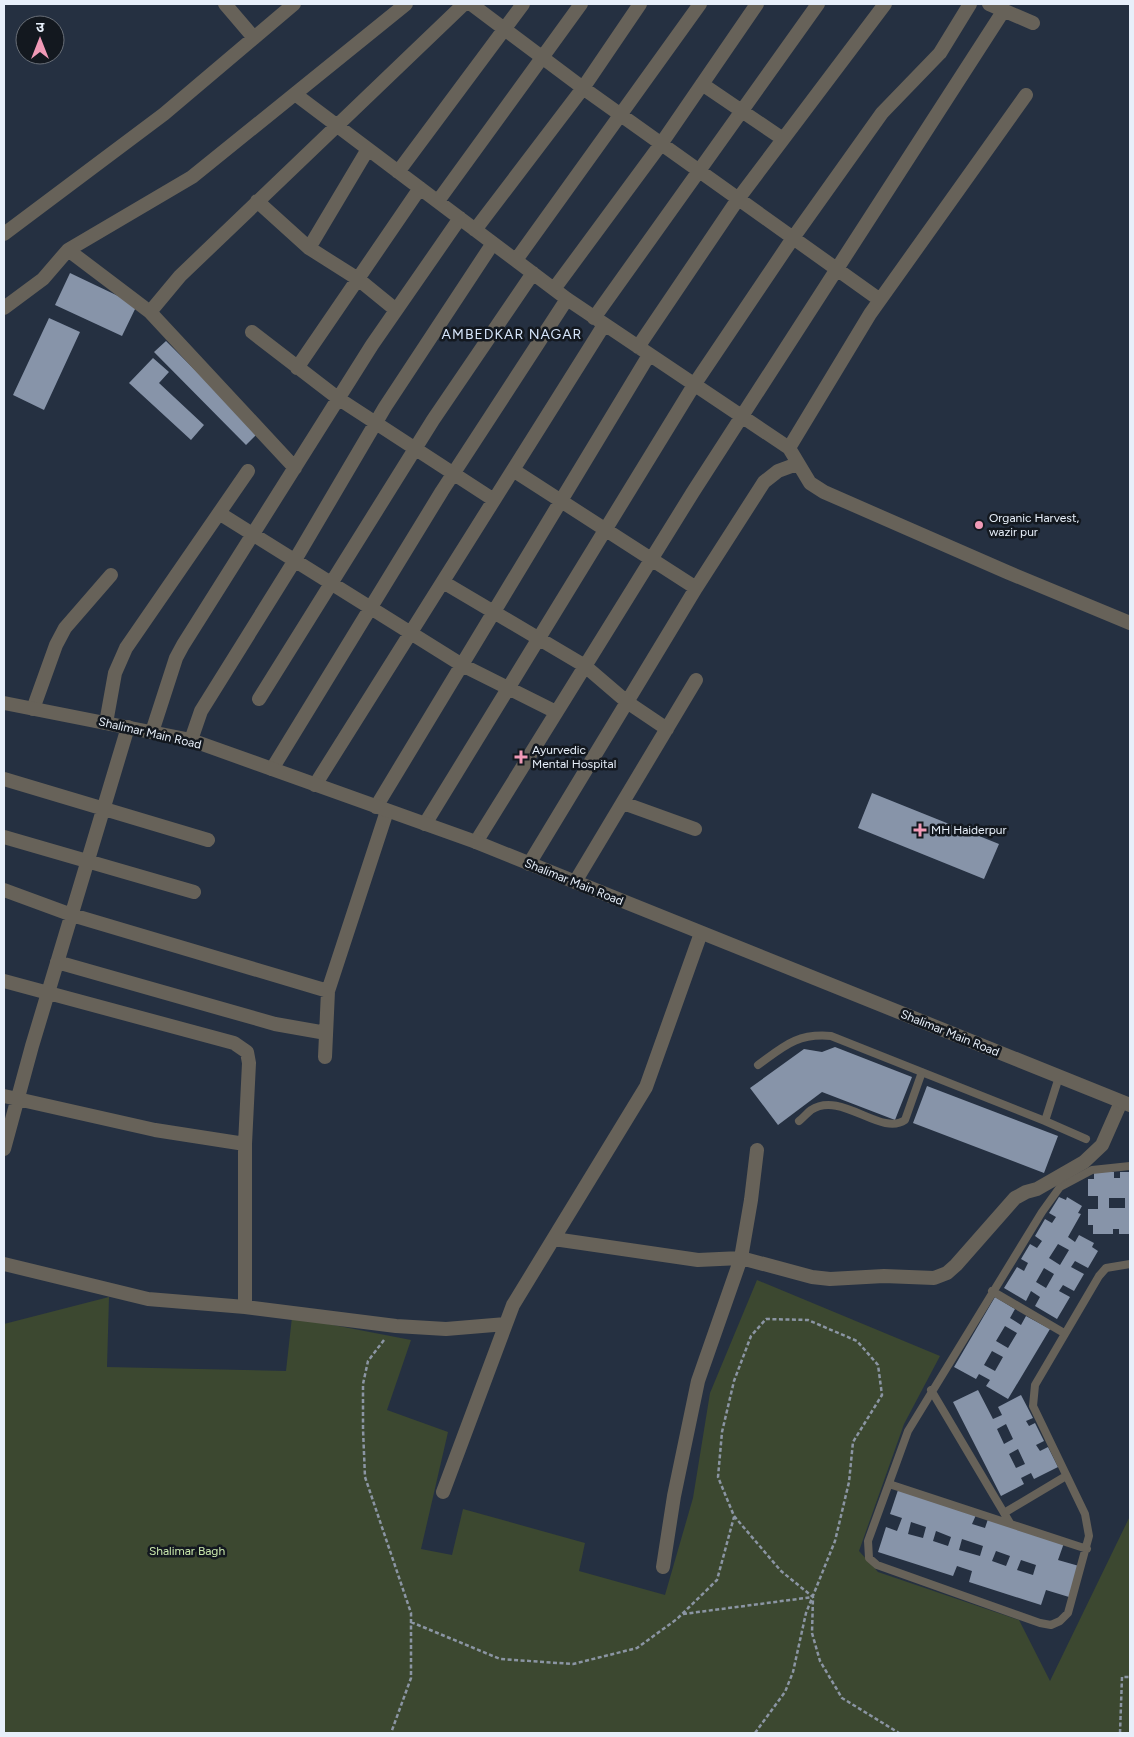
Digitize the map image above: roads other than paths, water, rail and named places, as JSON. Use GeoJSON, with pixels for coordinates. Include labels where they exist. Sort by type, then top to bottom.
{"type":"FeatureCollection","features":[{"type":"Feature","properties":{"kind":"street"},"geometry":{"type":"LineString","coordinates":[[225,4],[254,38]]}},
{"type":"Feature","properties":{"kind":"street"},"geometry":{"type":"LineString","coordinates":[[4,234],[164,114],[294,4]]}},
{"type":"Feature","properties":{"kind":"street"},"geometry":{"type":"LineString","coordinates":[[4,308],[43,279],[68,250],[192,177],[406,4]]}},
{"type":"Feature","properties":{"kind":"street"},"geometry":{"type":"LineString","coordinates":[[150,312],[180,276],[464,4]]}},
{"type":"Feature","properties":{"kind":"street"},"geometry":{"type":"LineString","coordinates":[[472,4],[583,88],[880,300]]}},
{"type":"Feature","properties":{"kind":"street"},"geometry":{"type":"LineString","coordinates":[[398,172],[523,4]]}},
{"type":"Feature","properties":{"kind":"street"},"geometry":{"type":"LineString","coordinates":[[438,201],[581,4]]}},
{"type":"Feature","properties":{"kind":"street"},"geometry":{"type":"LineString","coordinates":[[475,230],[583,88],[640,4]]}},
{"type":"Feature","properties":{"kind":"street"},"geometry":{"type":"LineString","coordinates":[[516,260],[700,4]]}},
{"type":"Feature","properties":{"kind":"street"},"geometry":{"type":"LineString","coordinates":[[554,289],[661,144],[757,4]]}},
{"type":"Feature","properties":{"kind":"street"},"geometry":{"type":"LineString","coordinates":[[315,785],[514,470],[599,322],[700,171],[818,4]]}},
{"type":"Feature","properties":{"kind":"street"},"geometry":{"type":"LineString","coordinates":[[325,1056],[328,991],[382,809],[462,665],[561,501],[644,351],[738,199],[885,4]]}},
{"type":"Feature","properties":{"kind":"street"},"geometry":{"type":"LineString","coordinates":[[425,824],[694,385],[793,238],[882,113],[940,53],[970,4]]}},
{"type":"Feature","properties":{"kind":"street"},"geometry":{"type":"LineString","coordinates":[[989,4],[1033,23]]}},
{"type":"Feature","properties":{"kind":"street"},"geometry":{"type":"LineString","coordinates":[[476,842],[651,559],[1004,10]]}},
{"type":"Feature","properties":{"kind":"street"},"geometry":{"type":"LineString","coordinates":[[702,84],[783,139]]}},
{"type":"Feature","properties":{"kind":"street"},"geometry":{"type":"LineString","coordinates":[[295,94],[599,322],[789,448],[810,483],[824,492],[1007,572],[1130,623]]}},
{"type":"Feature","properties":{"kind":"street"},"geometry":{"type":"LineString","coordinates":[[789,448],[880,300],[1026,95]]}},
{"type":"Feature","properties":{"kind":"street"},"geometry":{"type":"LineString","coordinates":[[309,248],[368,149]]}},
{"type":"Feature","properties":{"kind":"street"},"geometry":{"type":"LineString","coordinates":[[297,368],[420,188]]}},
{"type":"Feature","properties":{"kind":"street"},"geometry":{"type":"LineString","coordinates":[[257,201],[309,248],[358,279],[396,310]]}},
{"type":"Feature","properties":{"kind":"street"},"geometry":{"type":"LineString","coordinates":[[152,732],[176,658],[396,310],[460,218]]}},
{"type":"Feature","properties":{"kind":"street"},"geometry":{"type":"LineString","coordinates":[[190,740],[201,711],[295,560],[376,423],[493,243]]}},
{"type":"Feature","properties":{"kind":"street"},"geometry":{"type":"LineString","coordinates":[[68,250],[150,312],[295,468]]}},
{"type":"Feature","properties":{"kind":"street"},"geometry":{"type":"LineString","coordinates":[[258,699],[416,449],[533,273]]}},
{"type":"Feature","properties":{"kind":"street"},"geometry":{"type":"LineString","coordinates":[[272,769],[453,474],[567,299]]}},
{"type":"Feature","properties":{"kind":"street"},"geometry":{"type":"LineString","coordinates":[[252,332],[339,399],[494,500]]}},
{"type":"Feature","properties":{"kind":"street"},"geometry":{"type":"LineString","coordinates":[[529,864],[696,588],[764,482],[778,471],[797,464]]}},
{"type":"Feature","properties":{"kind":"street"},"geometry":{"type":"LineString","coordinates":[[106,723],[115,673],[126,648],[248,470]]}},
{"type":"Feature","properties":{"kind":"street"},"geometry":{"type":"LineString","coordinates":[[514,470],[696,588]]}},
{"type":"Feature","properties":{"kind":"street"},"geometry":{"type":"LineString","coordinates":[[219,513],[462,665],[556,712]]}},
{"type":"Feature","properties":{"kind":"street"},"geometry":{"type":"LineString","coordinates":[[33,709],[56,645],[65,628],[112,575]]}},
{"type":"Feature","properties":{"kind":"street"},"geometry":{"type":"LineString","coordinates":[[443,582],[585,666],[627,702],[667,729]]}},
{"type":"Feature","properties":{"kind":"street"},"geometry":{"type":"LineString","coordinates":[[575,882],[696,680]]}},
{"type":"Feature","properties":{"kind":"street","name":"Shalimar Main Road"},"geometry":{"type":"LineString","coordinates":[[4,703],[190,740],[272,769],[476,842],[1126,1103]]}},
{"type":"Feature","properties":{"kind":"street"},"geometry":{"type":"LineString","coordinates":[[4,1149],[11,1097],[48,994],[128,727]]}},
{"type":"Feature","properties":{"kind":"street"},"geometry":{"type":"LineString","coordinates":[[4,779],[208,840]]}},
{"type":"Feature","properties":{"kind":"street"},"geometry":{"type":"LineString","coordinates":[[623,803],[695,829]]}},
{"type":"Feature","properties":{"kind":"street"},"geometry":{"type":"LineString","coordinates":[[4,837],[194,892]]}},
{"type":"Feature","properties":{"kind":"street"},"geometry":{"type":"LineString","coordinates":[[4,890],[72,915],[328,991]]}},
{"type":"Feature","properties":{"kind":"street"},"geometry":{"type":"LineString","coordinates":[[443,1492],[513,1305],[646,1087],[701,933]]}},
{"type":"Feature","properties":{"kind":"street"},"geometry":{"type":"LineString","coordinates":[[57,962],[275,1024],[326,1033]]}},
{"type":"Feature","properties":{"kind":"street"},"geometry":{"type":"LineString","coordinates":[[4,981],[241,1047],[248,1052],[249,1064],[244,1144],[245,1307]]}},
{"type":"Feature","properties":{"kind":"street"},"geometry":{"type":"LineString","coordinates":[[11,1097],[155,1130],[244,1144]]}},
{"type":"Feature","properties":{"kind":"street"},"geometry":{"type":"LineString","coordinates":[[554,1239],[698,1260],[741,1258],[812,1277],[830,1279],[884,1276],[934,1278],[947,1273],[1015,1198],[1037,1189],[1084,1162],[1102,1145],[1126,1103]]}},
{"type":"Feature","properties":{"kind":"street"},"geometry":{"type":"LineString","coordinates":[[662,1567],[674,1496],[698,1381],[741,1258],[752,1200],[757,1150]]}},
{"type":"Feature","properties":{"kind":"street"},"geometry":{"type":"LineString","coordinates":[[4,1264],[148,1299],[245,1307],[446,1329],[506,1324]]}},
{"type":"Feature","properties":{"kind":"lane"},"geometry":{"type":"LineString","coordinates":[[758,1066],[790,1042],[804,1036],[817,1035],[840,1039],[1086,1138]]}},
{"type":"Feature","properties":{"kind":"lane"},"geometry":{"type":"LineString","coordinates":[[799,1121],[812,1109],[828,1105],[841,1106],[887,1124],[900,1124],[905,1120],[922,1072]]}},
{"type":"Feature","properties":{"kind":"lane"},"geometry":{"type":"LineString","coordinates":[[1045,1121],[1059,1077]]}},
{"type":"Feature","properties":{"kind":"lane"},"geometry":{"type":"LineString","coordinates":[[1130,1166],[1092,1170],[1060,1187],[1042,1212],[908,1430],[868,1541],[869,1558],[877,1565],[1051,1626],[1068,1613],[1089,1536],[1085,1514],[1033,1406],[1034,1385],[1099,1276],[1106,1268],[1130,1264]]}},
{"type":"Feature","properties":{"kind":"lane"},"geometry":{"type":"LineString","coordinates":[[992,1291],[1064,1333]]}},
{"type":"Feature","properties":{"kind":"lane"},"geometry":{"type":"LineString","coordinates":[[931,1390],[1010,1523]]}},
{"type":"Feature","properties":{"kind":"lane"},"geometry":{"type":"LineString","coordinates":[[1004,1513],[1066,1476]]}},
{"type":"Feature","properties":{"kind":"lane"},"geometry":{"type":"LineString","coordinates":[[889,1484],[1087,1549]]}},
{"type":"Feature","properties":{"kind":"place","name":"Organic Harvest, wazir pur"},"geometry":{"type":"Point","coordinates":[979,525]}},
{"type":"Feature","properties":{"kind":"place","name":"Ayurvedic Mental Hospital"},"geometry":{"type":"Point","coordinates":[521,757]}},
{"type":"Feature","properties":{"kind":"place","name":"MH Haiderpur"},"geometry":{"type":"Point","coordinates":[920,830]}},
{"type":"Feature","properties":{"kind":"district","name":"AMBEDKAR NAGAR"},"geometry":{"type":"Point","coordinates":[512,334]}},
{"type":"Feature","properties":{"kind":"park label","name":"Shalimar Bagh"},"geometry":{"type":"Point","coordinates":[187,1551]}}]}
